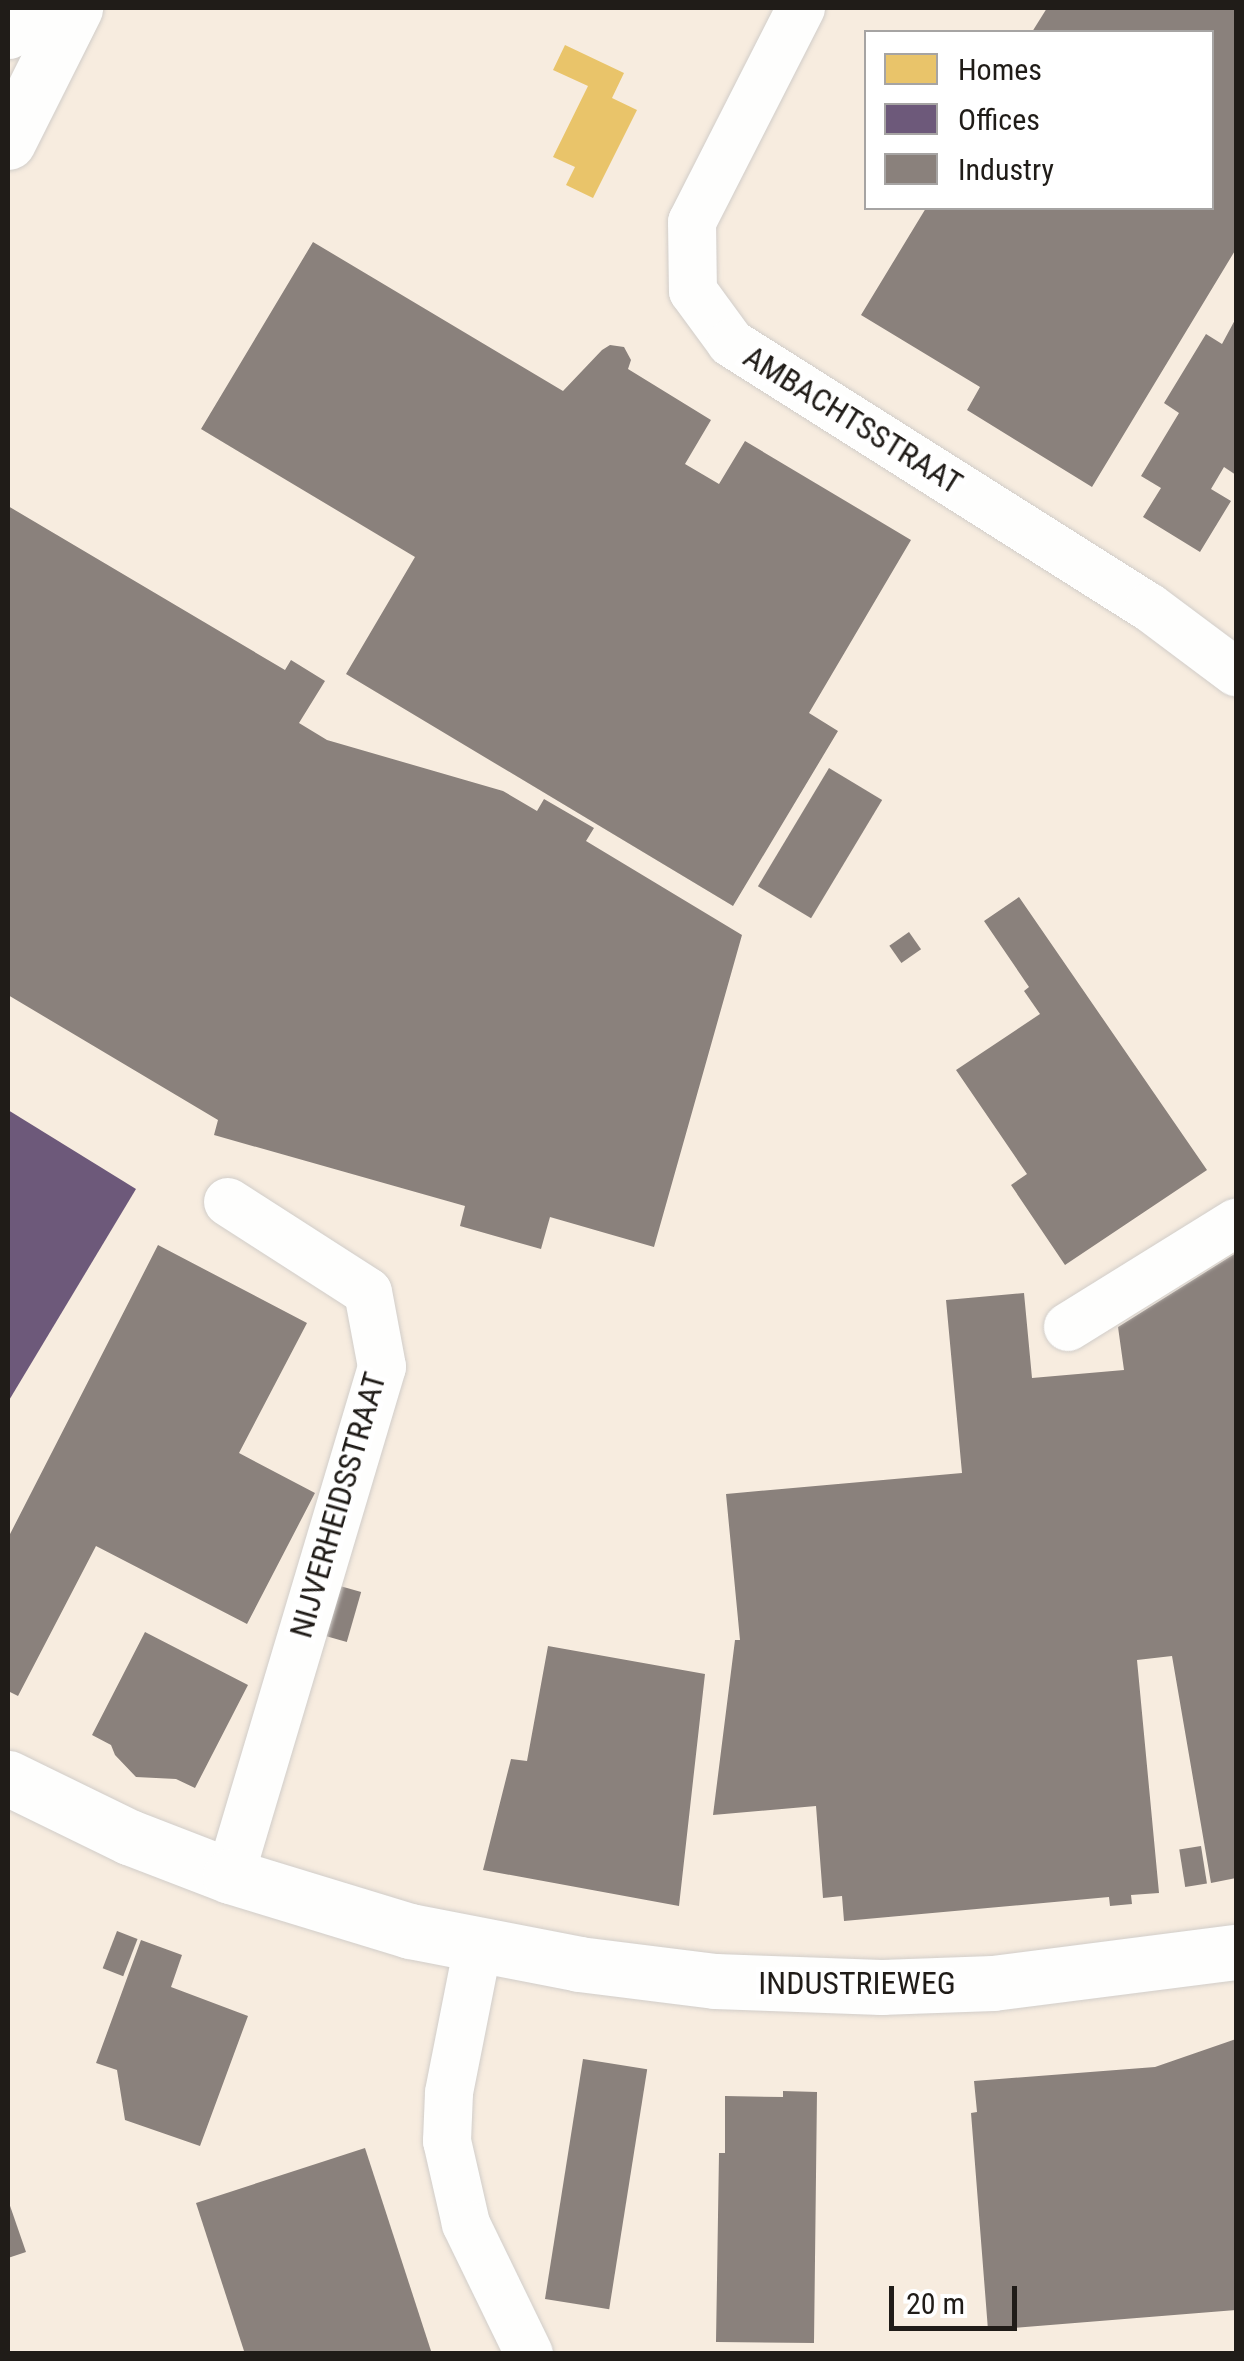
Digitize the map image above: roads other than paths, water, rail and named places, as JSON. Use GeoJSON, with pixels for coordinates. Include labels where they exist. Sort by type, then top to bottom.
{"type":"FeatureCollection","features":[{"type":"Feature","properties":{"kind":"street"},"geometry":{"type":"LineString","coordinates":[[8,31],[20,8]]}},
{"type":"Feature","properties":{"kind":"street"},"geometry":{"type":"LineString","coordinates":[[8,142],[75,8]]}},
{"type":"Feature","properties":{"kind":"street","name":"AMBACHTSSTRAAT"},"geometry":{"type":"LineString","coordinates":[[801,8],[692,222],[693,291],[731,343],[1149,607],[1236,672]]}},
{"type":"Feature","properties":{"kind":"street","name":"NIJVERHEIDSSTRAAT"},"geometry":{"type":"LineString","coordinates":[[228,1202],[368,1292],[382,1368],[230,1876]]}},
{"type":"Feature","properties":{"kind":"street"},"geometry":{"type":"LineString","coordinates":[[1068,1327],[1236,1223]]}},
{"type":"Feature","properties":{"kind":"street","name":"INDUSTRIEWEG"},"geometry":{"type":"LineString","coordinates":[[8,1778],[129,1836],[230,1876],[478,1946],[715,1981],[865,1987],[993,1984],[1236,1952]]}},
{"type":"Feature","properties":{"kind":"street"},"geometry":{"type":"LineString","coordinates":[[478,1946],[450,2094],[447,2141],[466,2224],[529,2354]]}}]}
